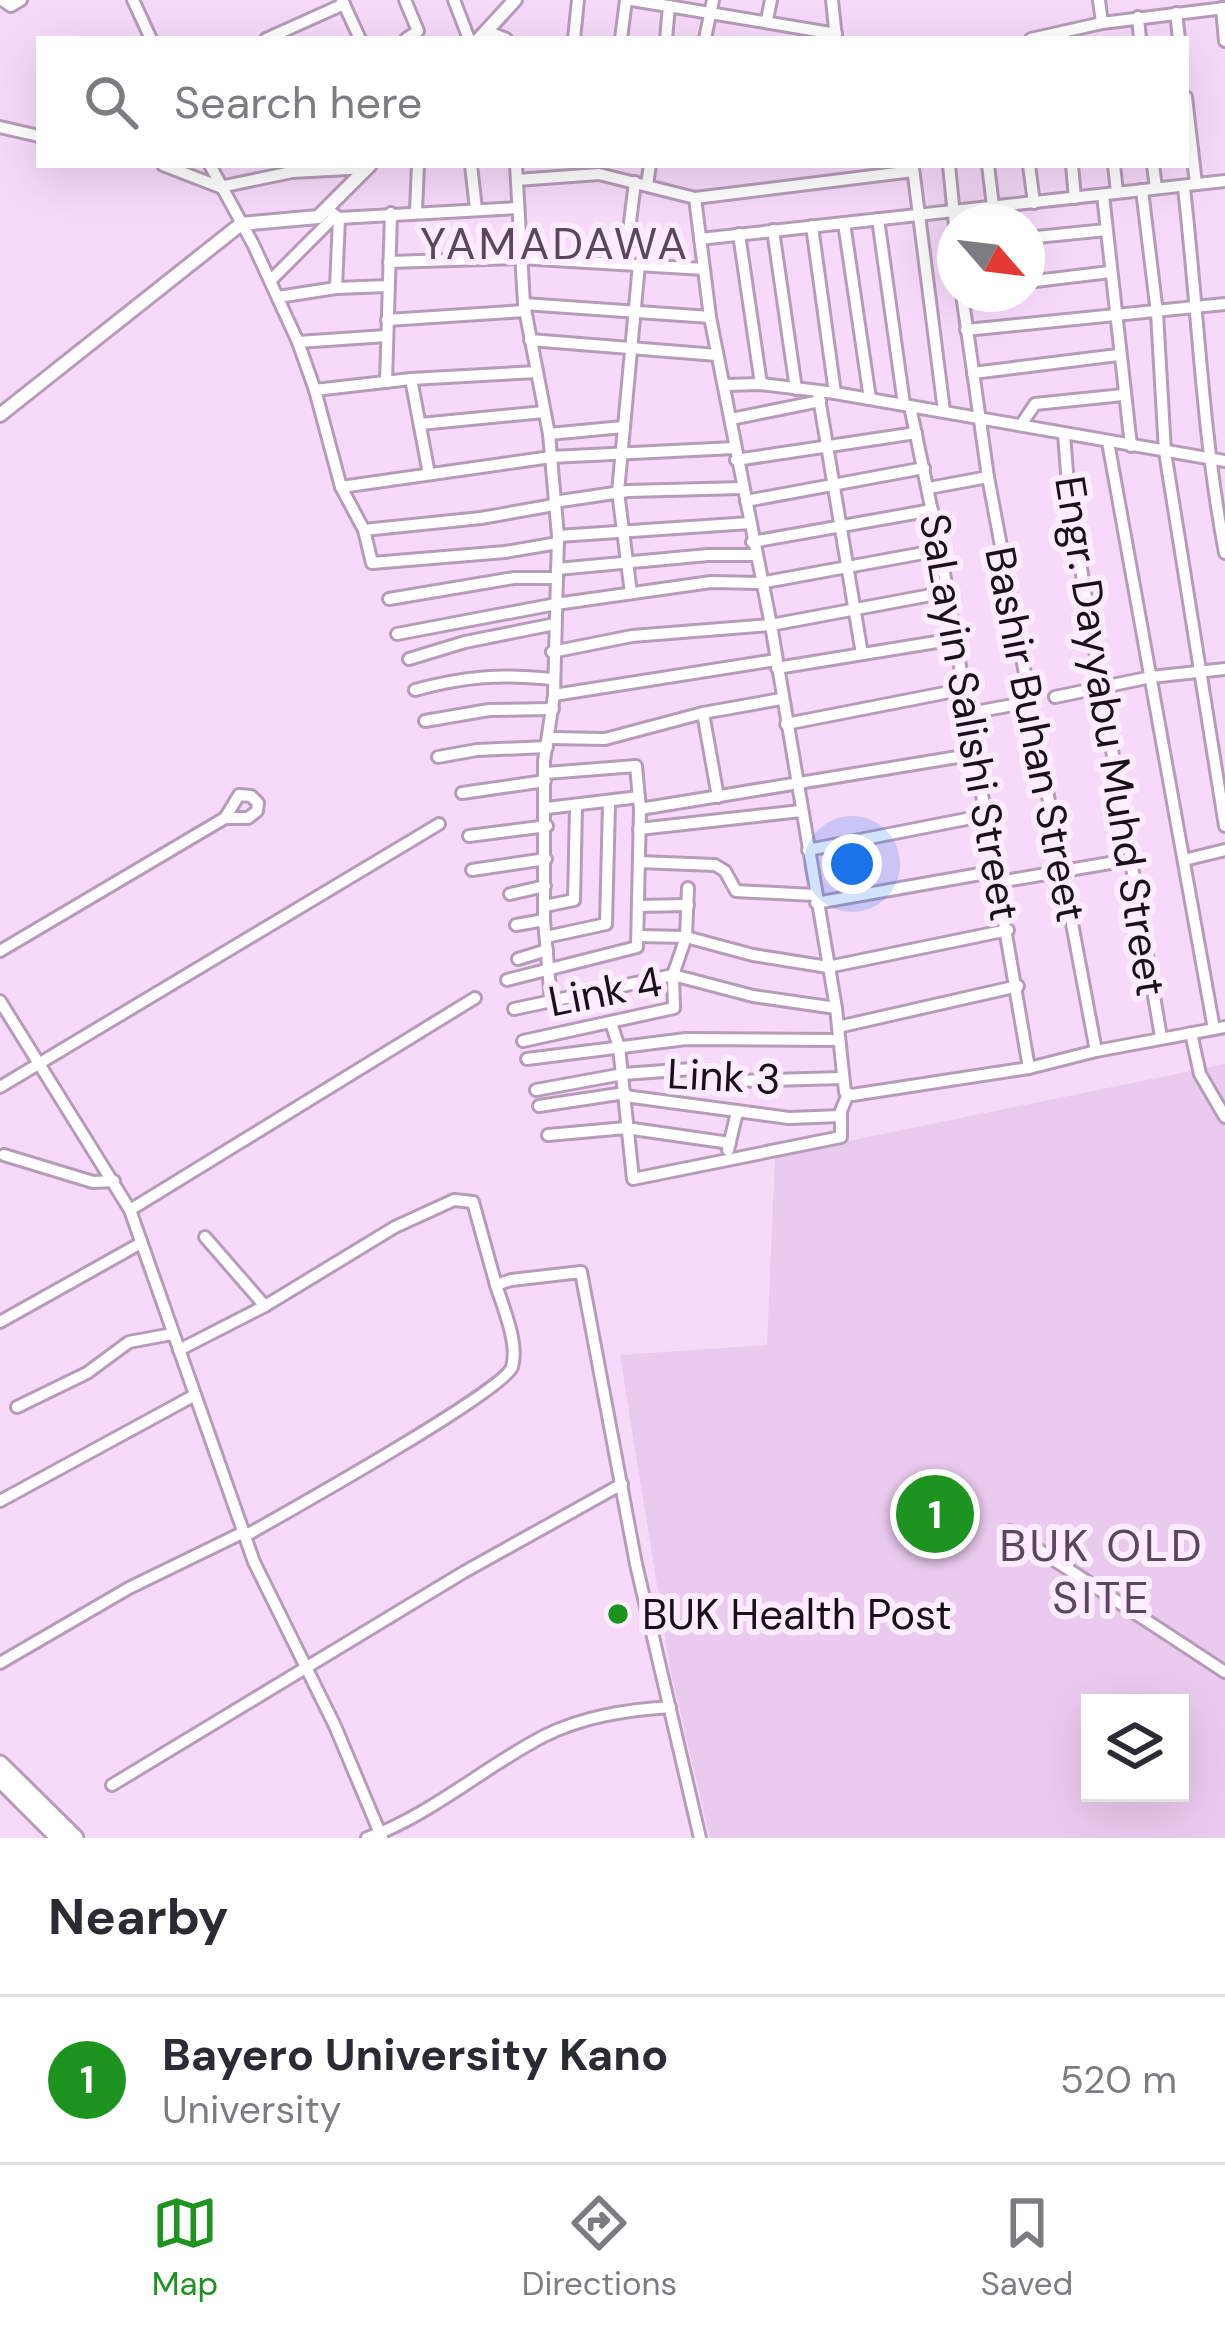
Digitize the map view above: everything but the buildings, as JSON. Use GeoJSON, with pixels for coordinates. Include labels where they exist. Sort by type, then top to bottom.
{"type":"FeatureCollection","features":[{"type":"Feature","properties":{"kind":"main road"},"geometry":{"type":"LineString","coordinates":[[0,1764],[75,1838]]}},
{"type":"Feature","properties":{"kind":"main road"},"geometry":{"type":"LineString","coordinates":[[0,1779],[59,1838]]}},
{"type":"Feature","properties":{"kind":"street"},"geometry":{"type":"LineString","coordinates":[[2,0],[11,6],[21,0]]}},
{"type":"Feature","properties":{"kind":"street"},"geometry":{"type":"LineString","coordinates":[[134,0],[150,36]]}},
{"type":"Feature","properties":{"kind":"street"},"geometry":{"type":"LineString","coordinates":[[405,0],[418,31],[410,36]]}},
{"type":"Feature","properties":{"kind":"street"},"geometry":{"type":"LineString","coordinates":[[454,0],[469,36]]}},
{"type":"Feature","properties":{"kind":"street"},"geometry":{"type":"LineString","coordinates":[[574,36],[578,0]]}},
{"type":"Feature","properties":{"kind":"street"},"geometry":{"type":"LineString","coordinates":[[622,36],[629,0],[711,6],[832,36]]}},
{"type":"Feature","properties":{"kind":"street"},"geometry":{"type":"LineString","coordinates":[[767,20],[771,0]]}},
{"type":"Feature","properties":{"kind":"street"},"geometry":{"type":"LineString","coordinates":[[832,0],[836,36]]}},
{"type":"Feature","properties":{"kind":"street"},"geometry":{"type":"LineString","coordinates":[[1099,0],[1100,36]]}},
{"type":"Feature","properties":{"kind":"street"},"geometry":{"type":"LineString","coordinates":[[272,36],[343,2],[359,36]]}},
{"type":"Feature","properties":{"kind":"street"},"geometry":{"type":"LineString","coordinates":[[483,35],[508,3]]}},
{"type":"Feature","properties":{"kind":"street"},"geometry":{"type":"LineString","coordinates":[[666,36],[669,5]]}},
{"type":"Feature","properties":{"kind":"street"},"geometry":{"type":"LineString","coordinates":[[706,36],[711,6]]}},
{"type":"Feature","properties":{"kind":"street"},"geometry":{"type":"LineString","coordinates":[[1058,36],[1138,17],[1224,8],[1225,41]]}},
{"type":"Feature","properties":{"kind":"street"},"geometry":{"type":"LineString","coordinates":[[1177,13],[1180,36]]}},
{"type":"Feature","properties":{"kind":"street"},"geometry":{"type":"LineString","coordinates":[[1138,17],[1140,36]]}},
{"type":"Feature","properties":{"kind":"street"},"geometry":{"type":"LineString","coordinates":[[0,127],[36,135]]}},
{"type":"Feature","properties":{"kind":"street"},"geometry":{"type":"LineString","coordinates":[[1189,164],[1208,459],[1225,554]]}},
{"type":"Feature","properties":{"kind":"street"},"geometry":{"type":"LineString","coordinates":[[172,168],[220,187],[292,172],[354,168]]}},
{"type":"Feature","properties":{"kind":"street"},"geometry":{"type":"LineString","coordinates":[[212,168],[298,342],[340,487],[364,530],[372,563],[377,566],[620,529],[750,523]]}},
{"type":"Feature","properties":{"kind":"street"},"geometry":{"type":"LineString","coordinates":[[271,280],[334,214],[368,168]]}},
{"type":"Feature","properties":{"kind":"street"},"geometry":{"type":"LineString","coordinates":[[416,211],[418,168]]}},
{"type":"Feature","properties":{"kind":"street"},"geometry":{"type":"LineString","coordinates":[[472,168],[476,209]]}},
{"type":"Feature","properties":{"kind":"street"},"geometry":{"type":"LineString","coordinates":[[516,168],[524,308],[549,434],[558,539],[546,777],[544,913],[551,1001]]}},
{"type":"Feature","properties":{"kind":"street"},"geometry":{"type":"LineString","coordinates":[[631,593],[618,491],[637,310],[632,263],[641,183],[648,168]]}},
{"type":"Feature","properties":{"kind":"street"},"geometry":{"type":"LineString","coordinates":[[517,180],[599,169],[695,198],[913,168],[944,412]]}},
{"type":"Feature","properties":{"kind":"street"},"geometry":{"type":"LineString","coordinates":[[950,168],[953,204]]}},
{"type":"Feature","properties":{"kind":"street"},"geometry":{"type":"LineString","coordinates":[[988,168],[993,204]]}},
{"type":"Feature","properties":{"kind":"street"},"geometry":{"type":"LineString","coordinates":[[1029,168],[1034,202]]}},
{"type":"Feature","properties":{"kind":"street"},"geometry":{"type":"LineString","coordinates":[[1072,168],[1075,197]]}},
{"type":"Feature","properties":{"kind":"street"},"geometry":{"type":"LineString","coordinates":[[1114,168],[1117,193]]}},
{"type":"Feature","properties":{"kind":"street"},"geometry":{"type":"LineString","coordinates":[[1152,168],[1149,189],[1165,452],[1225,826]]}},
{"type":"Feature","properties":{"kind":"street"},"geometry":{"type":"LineString","coordinates":[[1014,204],[1225,181]]}},
{"type":"Feature","properties":{"kind":"street"},"geometry":{"type":"LineString","coordinates":[[1103,195],[1131,446]]}},
{"type":"Feature","properties":{"kind":"street"},"geometry":{"type":"LineString","coordinates":[[611,1023],[619,1047],[632,1178],[841,1137],[848,1094],[842,1078],[836,1008],[771,625],[710,317],[695,198]]}},
{"type":"Feature","properties":{"kind":"street"},"geometry":{"type":"LineString","coordinates":[[0,415],[241,224],[334,214],[518,208]]}},
{"type":"Feature","properties":{"kind":"street"},"geometry":{"type":"LineString","coordinates":[[386,382],[391,213]]}},
{"type":"Feature","properties":{"kind":"street"},"geometry":{"type":"LineString","coordinates":[[334,214],[336,288]]}},
{"type":"Feature","properties":{"kind":"street"},"geometry":{"type":"LineString","coordinates":[[700,239],[937,214]]}},
{"type":"Feature","properties":{"kind":"street","name":"SaLayin Salishi Street"},"geometry":{"type":"LineString","coordinates":[[878,219],[907,405],[925,469],[1030,1068]]}},
{"type":"Feature","properties":{"kind":"street"},"geometry":{"type":"LineString","coordinates":[[844,223],[870,399]]}},
{"type":"Feature","properties":{"kind":"street"},"geometry":{"type":"LineString","coordinates":[[812,226],[835,393]]}},
{"type":"Feature","properties":{"kind":"street"},"geometry":{"type":"LineString","coordinates":[[773,230],[796,389]]}},
{"type":"Feature","properties":{"kind":"street"},"geometry":{"type":"LineString","coordinates":[[1045,236],[1106,230]]}},
{"type":"Feature","properties":{"kind":"street"},"geometry":{"type":"LineString","coordinates":[[740,234],[760,384]]}},
{"type":"Feature","properties":{"kind":"street"},"geometry":{"type":"LineString","coordinates":[[389,262],[520,258],[704,269]]}},
{"type":"Feature","properties":{"kind":"street"},"geometry":{"type":"LineString","coordinates":[[1045,281],[1110,272]]}},
{"type":"Feature","properties":{"kind":"street"},"geometry":{"type":"LineString","coordinates":[[278,296],[388,286]]}},
{"type":"Feature","properties":{"kind":"street"},"geometry":{"type":"LineString","coordinates":[[966,330],[1225,304]]}},
{"type":"Feature","properties":{"kind":"street"},"geometry":{"type":"LineString","coordinates":[[387,320],[524,308],[710,317]]}},
{"type":"Feature","properties":{"kind":"street","name":"Bashir Buhan Street"},"geometry":{"type":"LineString","coordinates":[[964,312],[988,477],[1096,1051]]}},
{"type":"Feature","properties":{"kind":"street"},"geometry":{"type":"LineString","coordinates":[[298,342],[386,336]]}},
{"type":"Feature","properties":{"kind":"street"},"geometry":{"type":"LineString","coordinates":[[530,340],[717,355]]}},
{"type":"Feature","properties":{"kind":"street"},"geometry":{"type":"LineString","coordinates":[[974,373],[1118,355]]}},
{"type":"Feature","properties":{"kind":"street"},"geometry":{"type":"LineString","coordinates":[[315,391],[537,371]]}},
{"type":"Feature","properties":{"kind":"street"},"geometry":{"type":"LineString","coordinates":[[411,379],[428,474]]}},
{"type":"Feature","properties":{"kind":"street"},"geometry":{"type":"LineString","coordinates":[[725,385],[760,384],[819,397]]}},
{"type":"Feature","properties":{"kind":"street"},"geometry":{"type":"LineString","coordinates":[[730,419],[835,393],[1225,461]]}},
{"type":"Feature","properties":{"kind":"street"},"geometry":{"type":"LineString","coordinates":[[1021,425],[1034,404],[1123,395]]}},
{"type":"Feature","properties":{"kind":"street"},"geometry":{"type":"LineString","coordinates":[[819,397],[862,654]]}},
{"type":"Feature","properties":{"kind":"street"},"geometry":{"type":"LineString","coordinates":[[420,424],[544,412]]}},
{"type":"Feature","properties":{"kind":"street"},"geometry":{"type":"LineString","coordinates":[[549,434],[623,427]]}},
{"type":"Feature","properties":{"kind":"street"},"geometry":{"type":"LineString","coordinates":[[340,487],[551,457],[620,452],[735,454],[916,433]]}},
{"type":"Feature","properties":{"kind":"street","name":"Engr. Dayyabu Muhd Street"},"geometry":{"type":"LineString","coordinates":[[1064,434],[1069,498],[1161,1037]]}},
{"type":"Feature","properties":{"kind":"street"},"geometry":{"type":"LineString","coordinates":[[848,1094],[1030,1068],[1220,1028],[1184,860],[1108,442]]}},
{"type":"Feature","properties":{"kind":"street"},"geometry":{"type":"LineString","coordinates":[[364,530],[481,518],[618,491],[744,495],[925,469]]}},
{"type":"Feature","properties":{"kind":"street"},"geometry":{"type":"LineString","coordinates":[[928,488],[988,477]]}},
{"type":"Feature","properties":{"kind":"street"},"geometry":{"type":"LineString","coordinates":[[389,599],[754,548],[932,510]]}},
{"type":"Feature","properties":{"kind":"street"},"geometry":{"type":"LineString","coordinates":[[397,634],[556,604],[711,582],[760,583],[940,550]]}},
{"type":"Feature","properties":{"kind":"street"},"geometry":{"type":"LineString","coordinates":[[552,652],[632,636],[771,625],[947,592]]}},
{"type":"Feature","properties":{"kind":"street"},"geometry":{"type":"LineString","coordinates":[[409,658],[555,624]]}},
{"type":"Feature","properties":{"kind":"street"},"geometry":{"type":"LineString","coordinates":[[425,721],[955,639]]}},
{"type":"Feature","properties":{"kind":"street"},"geometry":{"type":"LineString","coordinates":[[1055,697],[1151,677],[1225,669]]}},
{"type":"Feature","properties":{"kind":"street"},"geometry":{"type":"LineString","coordinates":[[415,690],[465,676],[552,679]]}},
{"type":"Feature","properties":{"kind":"street"},"geometry":{"type":"LineString","coordinates":[[786,724],[964,688]]}},
{"type":"Feature","properties":{"kind":"street"},"geometry":{"type":"LineString","coordinates":[[438,758],[605,739],[703,713],[781,699]]}},
{"type":"Feature","properties":{"kind":"street"},"geometry":{"type":"LineString","coordinates":[[969,712],[1030,702]]}},
{"type":"Feature","properties":{"kind":"street"},"geometry":{"type":"LineString","coordinates":[[703,713],[718,797]]}},
{"type":"Feature","properties":{"kind":"street"},"geometry":{"type":"LineString","coordinates":[[547,808],[718,797],[976,754]]}},
{"type":"Feature","properties":{"kind":"street"},"geometry":{"type":"LineString","coordinates":[[461,793],[634,765],[639,803],[635,950],[507,980]]}},
{"type":"Feature","properties":{"kind":"street"},"geometry":{"type":"LineString","coordinates":[[639,803],[797,786]]}},
{"type":"Feature","properties":{"kind":"street"},"geometry":{"type":"LineString","coordinates":[[518,959],[546,944],[606,925],[609,804]]}},
{"type":"Feature","properties":{"kind":"street"},"geometry":{"type":"LineString","coordinates":[[516,925],[574,900],[577,807]]}},
{"type":"Feature","properties":{"kind":"street"},"geometry":{"type":"LineString","coordinates":[[639,829],[801,811]]}},
{"type":"Feature","properties":{"kind":"street"},"geometry":{"type":"LineString","coordinates":[[808,850],[987,815]]}},
{"type":"Feature","properties":{"kind":"street"},"geometry":{"type":"LineString","coordinates":[[0,951],[225,818]]}},
{"type":"Feature","properties":{"kind":"street"},"geometry":{"type":"LineString","coordinates":[[0,1087],[439,824]]}},
{"type":"Feature","properties":{"kind":"street"},"geometry":{"type":"LineString","coordinates":[[469,836],[547,826]]}},
{"type":"Feature","properties":{"kind":"street"},"geometry":{"type":"LineString","coordinates":[[1184,860],[1225,850]]}},
{"type":"Feature","properties":{"kind":"street"},"geometry":{"type":"LineString","coordinates":[[639,862],[715,865],[725,871],[736,891],[815,899],[1062,873],[1133,859]]}},
{"type":"Feature","properties":{"kind":"street"},"geometry":{"type":"LineString","coordinates":[[472,870],[546,860]]}},
{"type":"Feature","properties":{"kind":"street"},"geometry":{"type":"LineString","coordinates":[[510,894],[545,886]]}},
{"type":"Feature","properties":{"kind":"street"},"geometry":{"type":"LineString","coordinates":[[523,1041],[674,1007],[673,975],[686,937],[688,887]]}},
{"type":"Feature","properties":{"kind":"street"},"geometry":{"type":"LineString","coordinates":[[638,906],[688,905]]}},
{"type":"Feature","properties":{"kind":"street"},"geometry":{"type":"LineString","coordinates":[[638,935],[686,937],[753,955],[828,967],[1008,930]]}},
{"type":"Feature","properties":{"kind":"street"},"geometry":{"type":"LineString","coordinates":[[596,960],[606,989]]}},
{"type":"Feature","properties":{"kind":"street","name":"Link 4"},"geometry":{"type":"LineString","coordinates":[[514,1009],[673,975],[753,996],[836,1008]]}},
{"type":"Feature","properties":{"kind":"street","name":"Link 4"},"geometry":{"type":"LineString","coordinates":[[527,1059],[686,1039],[838,1034],[1018,986]]}},
{"type":"Feature","properties":{"kind":"street"},"geometry":{"type":"LineString","coordinates":[[130,1210],[475,998]]}},
{"type":"Feature","properties":{"kind":"street"},"geometry":{"type":"LineString","coordinates":[[0,1001],[130,1210],[245,1534],[335,1726],[376,1837],[558,1730],[626,1710],[670,1707]]}},
{"type":"Feature","properties":{"kind":"street"},"geometry":{"type":"LineString","coordinates":[[1190,1034],[1200,1074],[1225,1118]]}},
{"type":"Feature","properties":{"kind":"street","name":"Link 3"},"geometry":{"type":"LineString","coordinates":[[536,1090],[622,1074],[692,1069],[735,1081],[842,1078]]}},
{"type":"Feature","properties":{"kind":"street"},"geometry":{"type":"LineString","coordinates":[[539,1106],[625,1095],[789,1118],[841,1116]]}},
{"type":"Feature","properties":{"kind":"street"},"geometry":{"type":"LineString","coordinates":[[726,1161],[737,1112]]}},
{"type":"Feature","properties":{"kind":"street"},"geometry":{"type":"LineString","coordinates":[[548,1136],[626,1128],[730,1143]]}},
{"type":"Feature","properties":{"kind":"street"},"geometry":{"type":"LineString","coordinates":[[4,1155],[93,1182],[114,1180]]}},
{"type":"Feature","properties":{"kind":"street"},"geometry":{"type":"LineString","coordinates":[[0,1663],[129,1588],[245,1534],[410,1439],[505,1377],[514,1355],[476,1207],[471,1200],[460,1199],[395,1227],[265,1306],[179,1350]]}},
{"type":"Feature","properties":{"kind":"street"},"geometry":{"type":"LineString","coordinates":[[205,1237],[265,1306]]}},
{"type":"Feature","properties":{"kind":"street"},"geometry":{"type":"LineString","coordinates":[[0,1322],[141,1244]]}},
{"type":"Feature","properties":{"kind":"street"},"geometry":{"type":"LineString","coordinates":[[496,1285],[581,1272],[636,1564],[700,1838]]}},
{"type":"Feature","properties":{"kind":"street"},"geometry":{"type":"LineString","coordinates":[[17,1407],[87,1373],[129,1342],[172,1334]]}},
{"type":"Feature","properties":{"kind":"street"},"geometry":{"type":"LineString","coordinates":[[0,1501],[195,1395]]}},
{"type":"Feature","properties":{"kind":"street"},"geometry":{"type":"LineString","coordinates":[[112,1785],[464,1572],[622,1484]]}},
{"type":"Feature","properties":{"kind":"street"},"geometry":{"type":"LineString","coordinates":[[1010,1532],[1225,1672]]}},
{"type":"Feature","properties":{"kind":"shaded area"},"geometry":{"type":"Polygon","coordinates":[[[1225,1064],[1225,1838],[710,1838],[671,1673],[620,1355],[767,1345],[775,1156],[1225,1064]]]}},
{"type":"Feature","properties":{"kind":"place","name":"Bayero University Kano"},"geometry":{"type":"Point","coordinates":[935,1514]}},
{"type":"Feature","properties":{"kind":"place","name":"BUK Health Post"},"geometry":{"type":"Point","coordinates":[618,1614]}},
{"type":"Feature","properties":{"kind":"district","name":"YAMADAWA"},"geometry":{"type":"Point","coordinates":[555,243]}},
{"type":"Feature","properties":{"kind":"district","name":"BUK OLD SITE"},"geometry":{"type":"Point","coordinates":[1102,1571]}}]}
